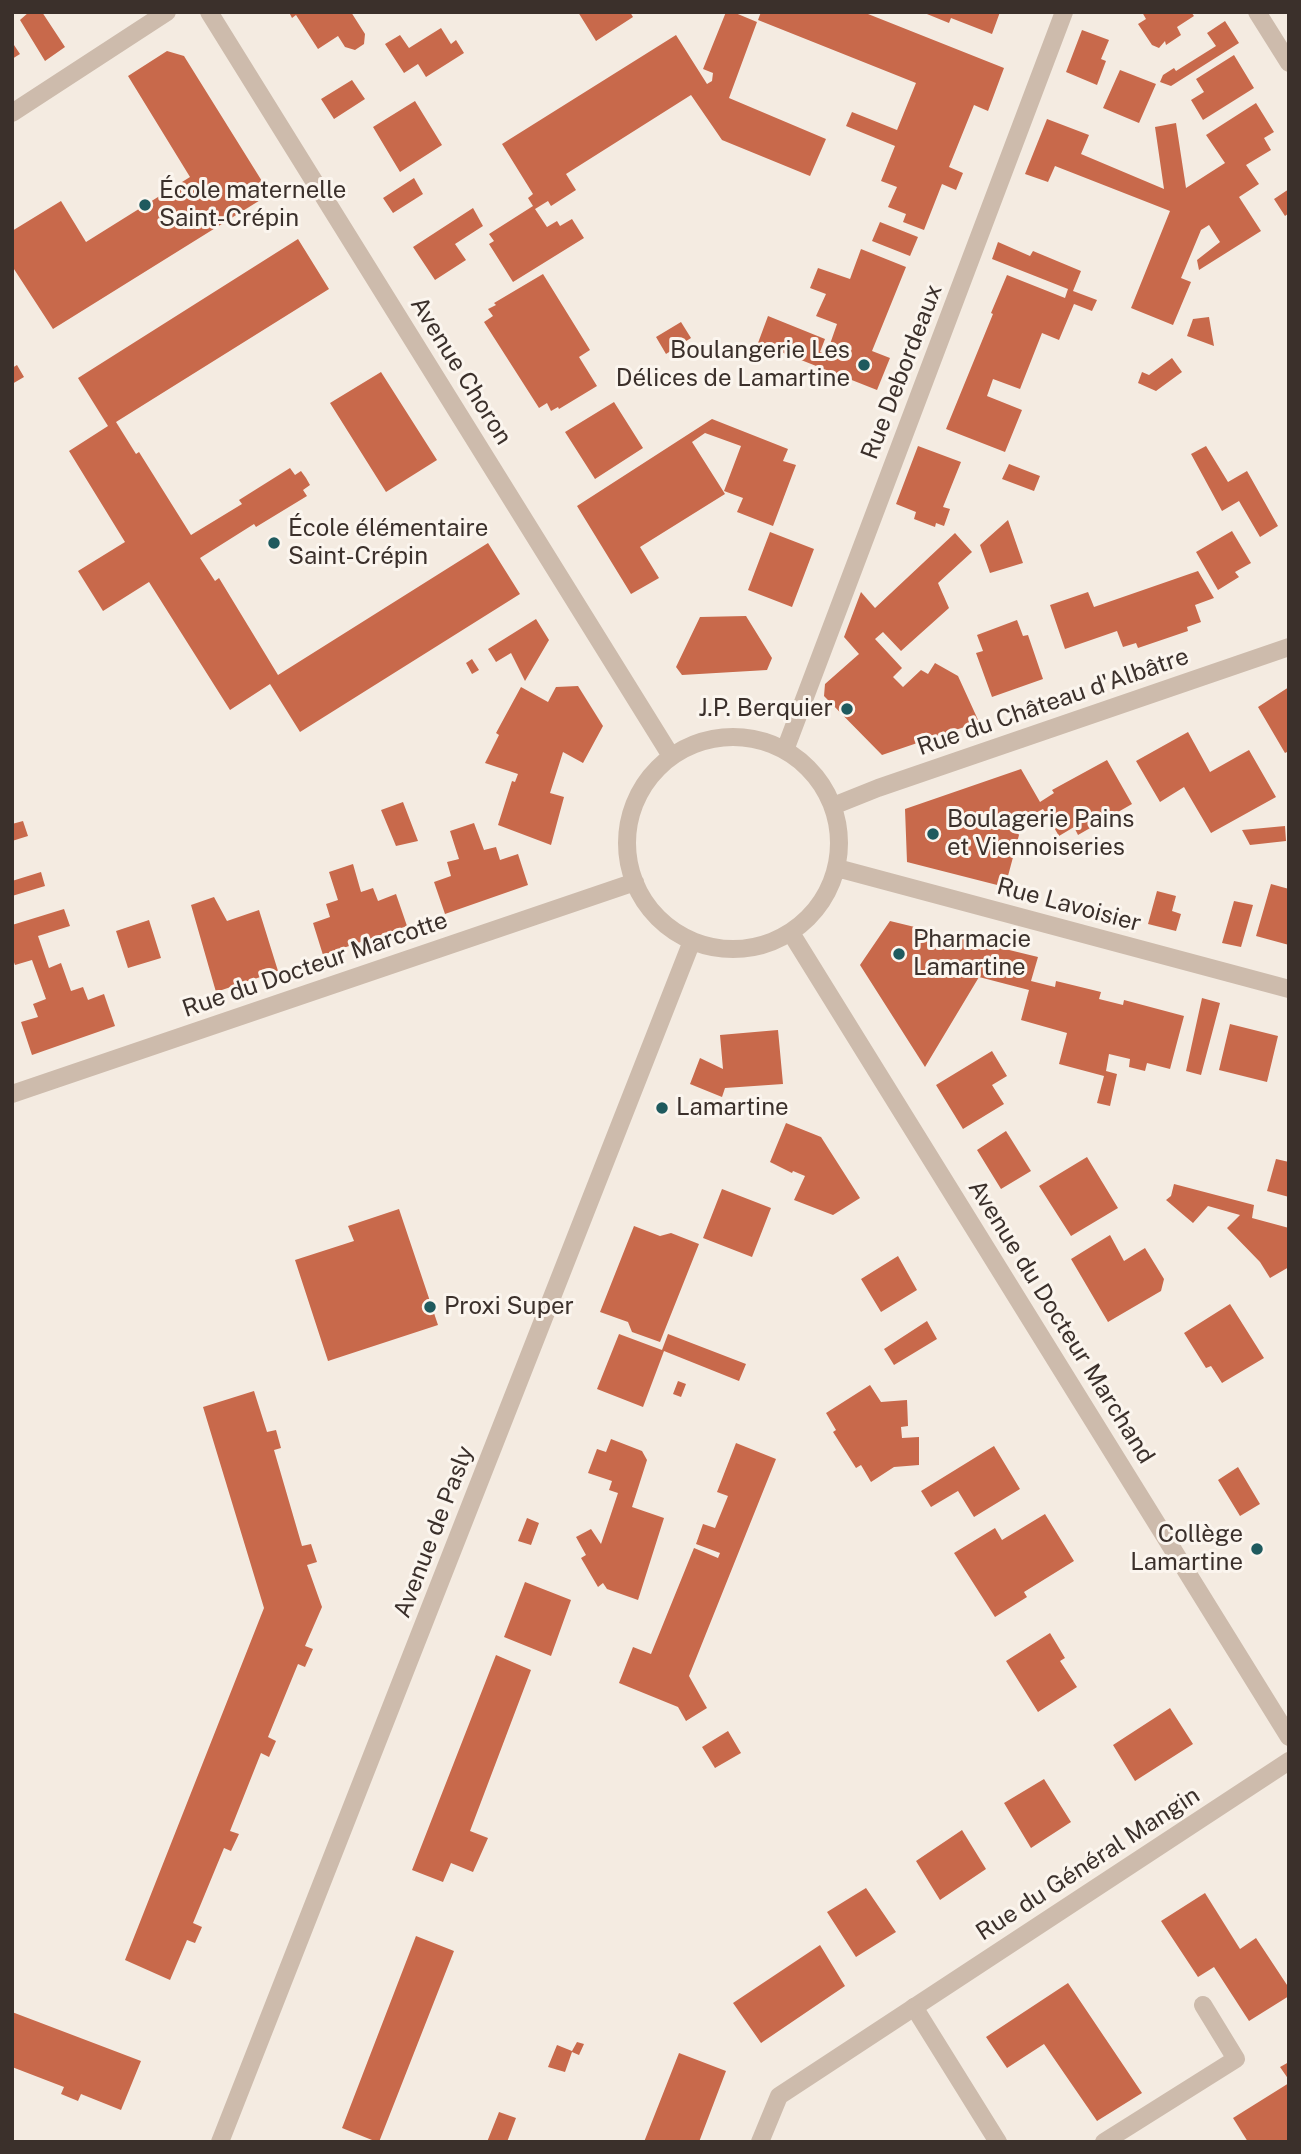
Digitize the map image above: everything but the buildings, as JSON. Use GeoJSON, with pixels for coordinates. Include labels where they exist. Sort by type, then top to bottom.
{"type":"FeatureCollection","features":[{"type":"Feature","properties":{"kind":"street"},"geometry":{"type":"LineString","coordinates":[[12,113],[167,12]]}},
{"type":"Feature","properties":{"kind":"street","name":"Avenue Choron"},"geometry":{"type":"LineString","coordinates":[[209,12],[671,756]]}},
{"type":"Feature","properties":{"kind":"street","name":"Rue Debordeaux"},"geometry":{"type":"LineString","coordinates":[[785,750],[1064,12]]}},
{"type":"Feature","properties":{"kind":"street"},"geometry":{"type":"LineString","coordinates":[[1257,12],[1289,62]]}},
{"type":"Feature","properties":{"kind":"street","name":"Rue du Château d'Albâtre"},"geometry":{"type":"LineString","coordinates":[[833,806],[878,788],[1289,648]]}},
{"type":"Feature","properties":{"kind":"street"},"geometry":{"type":"LineString","coordinates":[[747,737],[785,750],[814,774],[833,806],[840,836],[837,868],[820,905],[791,933],[760,946],[725,949],[692,941],[667,926],[648,906],[635,882],[627,847],[631,813],[647,781],[671,756],[708,740],[747,737]]}},
{"type":"Feature","properties":{"kind":"street","name":"Rue Lavoisier"},"geometry":{"type":"LineString","coordinates":[[837,868],[1289,989]]}},
{"type":"Feature","properties":{"kind":"street","name":"Rue du Docteur Marcotte"},"geometry":{"type":"LineString","coordinates":[[12,1094],[635,882]]}},
{"type":"Feature","properties":{"kind":"street","name":"Avenue du Docteur Marchand"},"geometry":{"type":"LineString","coordinates":[[791,933],[1289,1737]]}},
{"type":"Feature","properties":{"kind":"street","name":"Avenue de Pasly"},"geometry":{"type":"LineString","coordinates":[[220,2142],[692,941]]}},
{"type":"Feature","properties":{"kind":"street","name":"Rue du Général Mangin"},"geometry":{"type":"LineString","coordinates":[[760,2142],[779,2096],[1289,1761]]}},
{"type":"Feature","properties":{"kind":"street"},"geometry":{"type":"LineString","coordinates":[[1104,2142],[1236,2059],[1203,2005]]}},
{"type":"Feature","properties":{"kind":"street"},"geometry":{"type":"LineString","coordinates":[[914,2007],[998,2142]]}},
{"type":"Feature","properties":{"kind":"place","name":"École maternelle Saint-Crépin"},"geometry":{"type":"Point","coordinates":[145,205]}},
{"type":"Feature","properties":{"kind":"place","name":"Boulangerie Les Délices de Lamartine"},"geometry":{"type":"Point","coordinates":[864,365]}},
{"type":"Feature","properties":{"kind":"place","name":"École élémentaire Saint-Crépin"},"geometry":{"type":"Point","coordinates":[274,543]}},
{"type":"Feature","properties":{"kind":"place","name":"J.P. Berquier"},"geometry":{"type":"Point","coordinates":[847,709]}},
{"type":"Feature","properties":{"kind":"place","name":"Boulagerie Pains et Viennoiseries"},"geometry":{"type":"Point","coordinates":[933,834]}},
{"type":"Feature","properties":{"kind":"place","name":"Pharmacie Lamartine"},"geometry":{"type":"Point","coordinates":[899,954]}},
{"type":"Feature","properties":{"kind":"place","name":"Lamartine"},"geometry":{"type":"Point","coordinates":[662,1108]}},
{"type":"Feature","properties":{"kind":"place","name":"Proxi Super"},"geometry":{"type":"Point","coordinates":[430,1307]}},
{"type":"Feature","properties":{"kind":"place","name":"Collège Lamartine"},"geometry":{"type":"Point","coordinates":[1257,1549]}}]}
